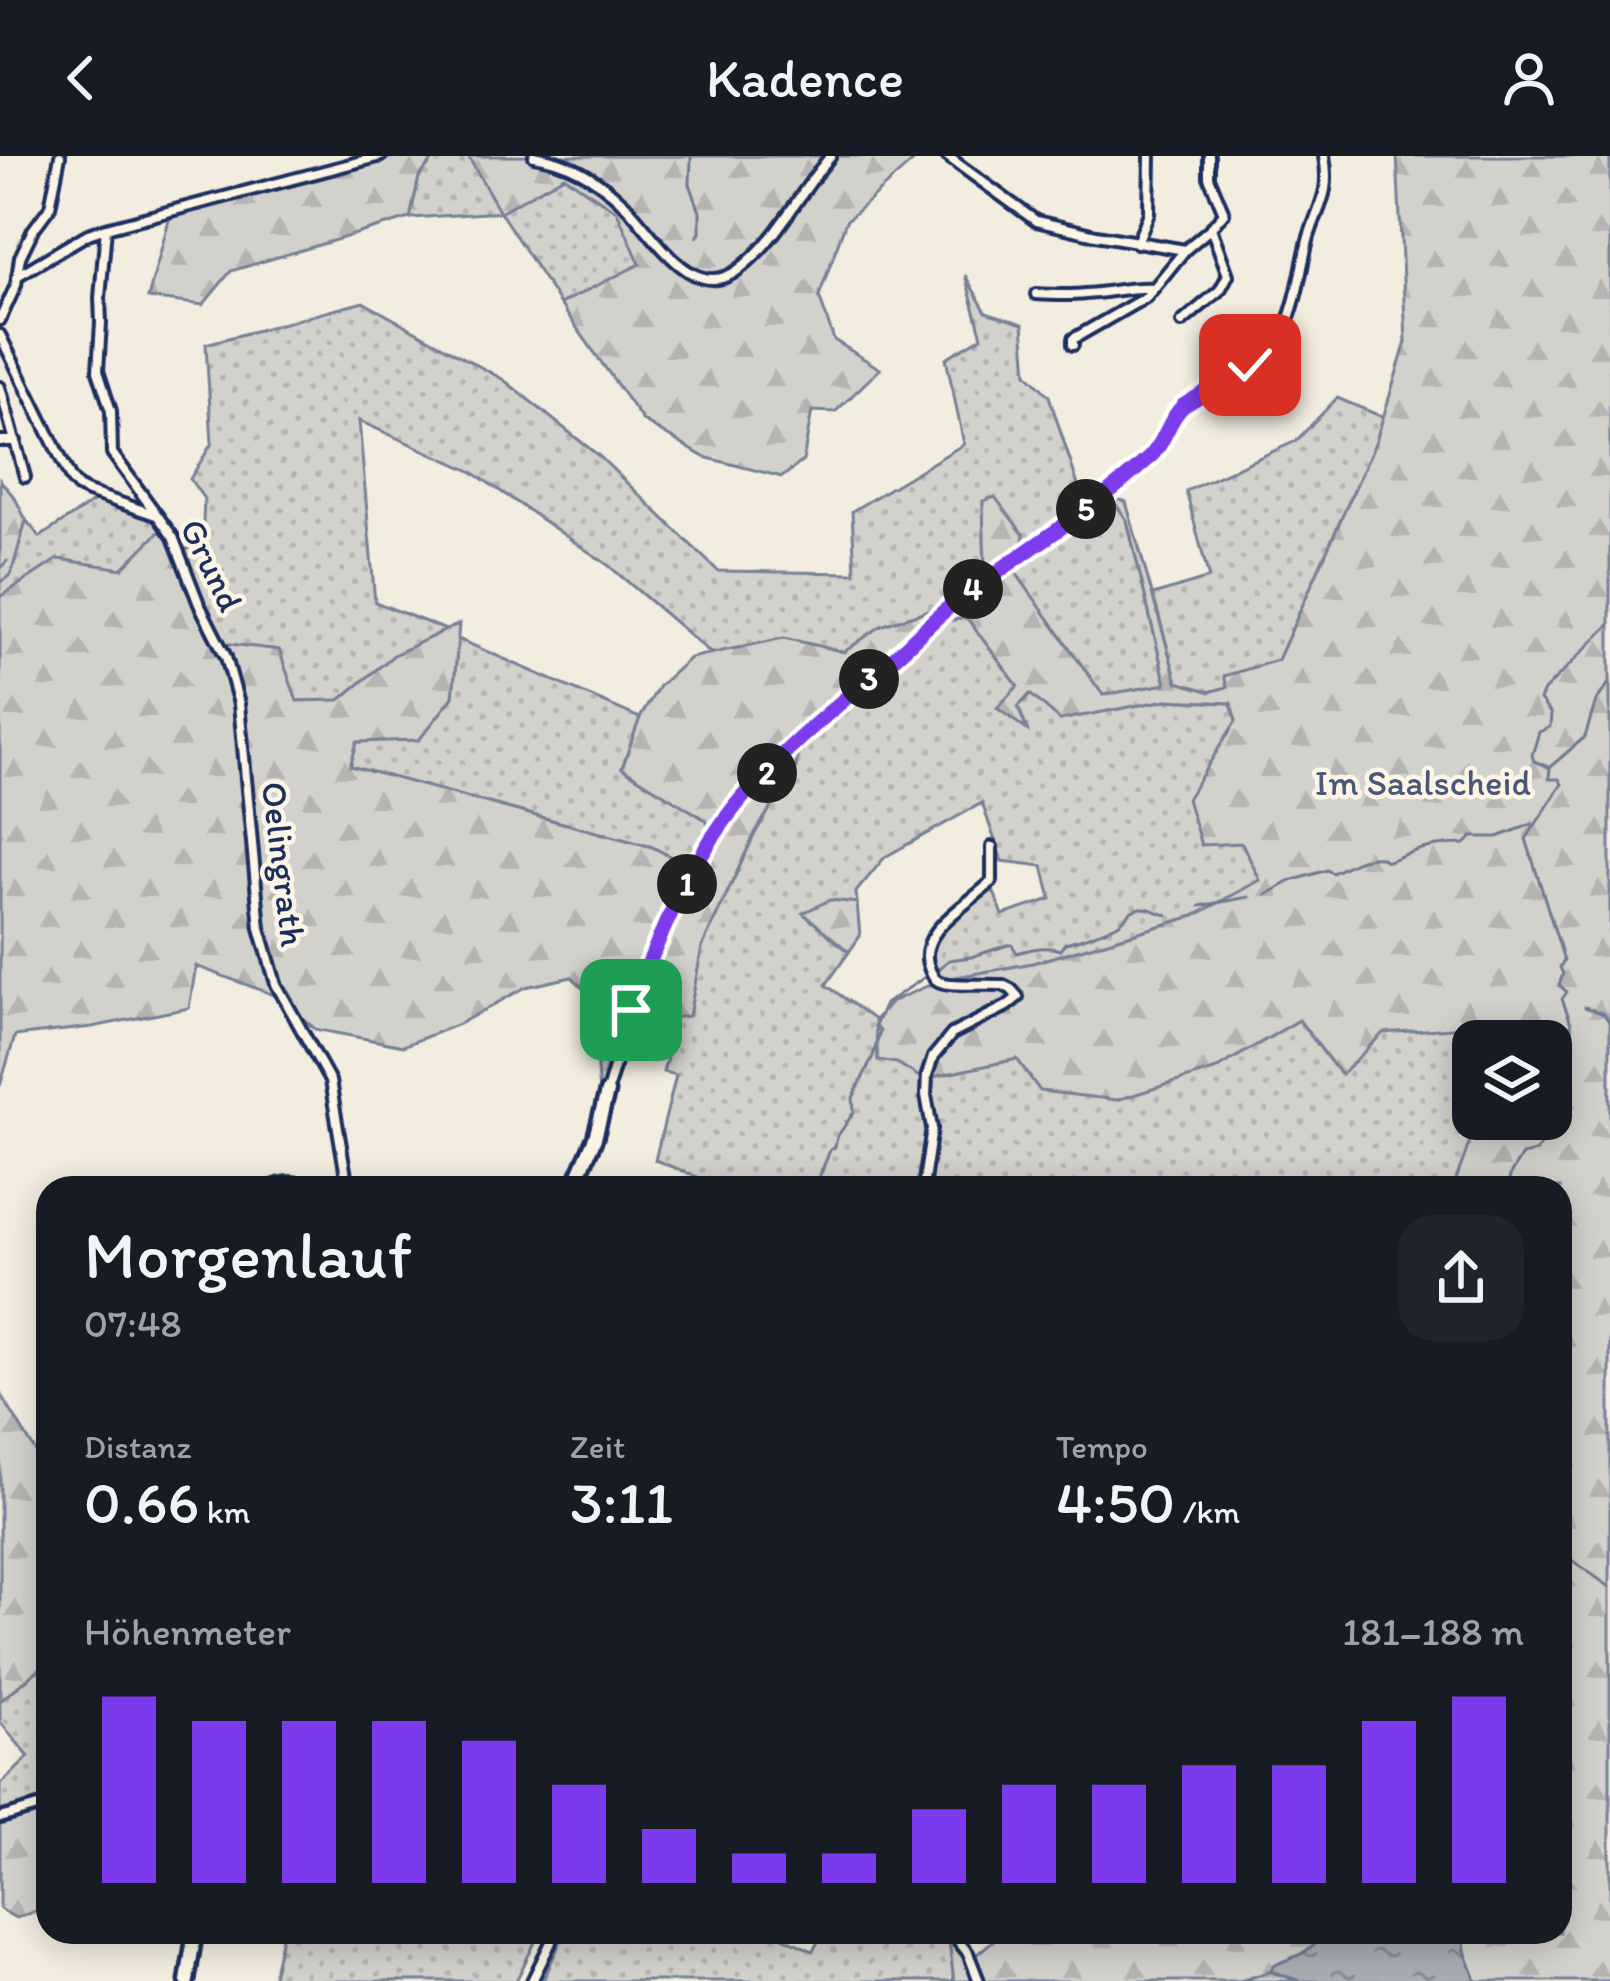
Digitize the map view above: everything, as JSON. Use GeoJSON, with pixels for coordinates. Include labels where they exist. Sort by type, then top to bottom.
{"type":"FeatureCollection","features":[{"type":"Feature","properties":{"kind":"street"},"geometry":{"type":"LineString","coordinates":[[0,320],[16,285],[23,249],[50,206],[60,156]]}},
{"type":"Feature","properties":{"kind":"street"},"geometry":{"type":"LineString","coordinates":[[16,276],[106,228],[381,156]]}},
{"type":"Feature","properties":{"kind":"street"},"geometry":{"type":"LineString","coordinates":[[535,156],[579,170],[622,201],[686,269],[716,280],[733,274],[766,244],[831,156]]}},
{"type":"Feature","properties":{"kind":"street"},"geometry":{"type":"LineString","coordinates":[[947,156],[1027,216],[1058,227],[1185,250]]}},
{"type":"Feature","properties":{"kind":"street"},"geometry":{"type":"LineString","coordinates":[[1136,243],[1149,213],[1150,156]]}},
{"type":"Feature","properties":{"kind":"street"},"geometry":{"type":"LineString","coordinates":[[1072,345],[1073,339],[1146,296],[1224,213],[1208,177],[1209,156]]}},
{"type":"Feature","properties":{"kind":"street"},"geometry":{"type":"LineString","coordinates":[[578,1176],[595,1138],[631,1010],[658,937],[723,822],[815,725],[950,605],[1049,538],[1146,461],[1174,414],[1271,346],[1298,297],[1311,230],[1326,194],[1324,156]]}},
{"type":"Feature","properties":{"kind":"street"},"geometry":{"type":"LineString","coordinates":[[106,228],[98,371],[111,411],[112,453],[157,515]]}},
{"type":"Feature","properties":{"kind":"street"},"geometry":{"type":"LineString","coordinates":[[1182,322],[1220,290],[1228,275],[1211,228]]}},
{"type":"Feature","properties":{"kind":"street"},"geometry":{"type":"LineString","coordinates":[[1036,294],[1154,288]]}},
{"type":"Feature","properties":{"kind":"street","name":"Grund"},"geometry":{"type":"LineString","coordinates":[[0,335],[71,479],[78,487],[157,515],[180,552],[231,675]]}},
{"type":"Feature","properties":{"kind":"street"},"geometry":{"type":"LineString","coordinates":[[0,387],[25,477]]}},
{"type":"Feature","properties":{"kind":"street"},"geometry":{"type":"LineString","coordinates":[[0,441],[16,441]]}},
{"type":"Feature","properties":{"kind":"street","name":"Oelingrath"},"geometry":{"type":"LineString","coordinates":[[231,675],[239,704],[260,928],[276,983],[330,1081],[346,1176]]}},
{"type":"Feature","properties":{"kind":"street"},"geometry":{"type":"LineString","coordinates":[[925,1176],[932,1128],[927,1075],[933,1057],[952,1034],[1018,997],[1003,986],[941,983],[927,962],[926,945],[936,931],[992,881],[992,847]]}},
{"type":"Feature","properties":{"kind":"street"},"geometry":{"type":"LineString","coordinates":[[0,1818],[36,1808]]}},
{"type":"Feature","properties":{"kind":"street"},"geometry":{"type":"LineString","coordinates":[[187,1981],[194,1944]]}},
{"type":"Feature","properties":{"kind":"street"},"geometry":{"type":"LineString","coordinates":[[532,1981],[550,1944]]}},
{"type":"Feature","properties":{"kind":"street"},"geometry":{"type":"LineString","coordinates":[[961,1944],[979,1981]]}},
{"type":"Feature","properties":{"kind":"green space"},"geometry":{"type":"Polygon","coordinates":[[[397,156],[436,156],[419,177],[410,218],[231,271],[203,305],[148,298],[170,216],[397,156]]]}},
{"type":"Feature","properties":{"kind":"green space"},"geometry":{"type":"Polygon","coordinates":[[[436,156],[468,156],[500,211],[564,176],[617,211],[641,264],[560,304],[500,212],[410,218],[419,177],[436,156]]]}},
{"type":"Feature","properties":{"kind":"green space"},"geometry":{"type":"Polygon","coordinates":[[[468,156],[919,156],[846,221],[819,296],[834,340],[880,369],[835,412],[812,411],[803,461],[782,477],[704,457],[643,421],[560,304],[640,264],[617,211],[564,176],[500,212],[468,156]]]}},
{"type":"Feature","properties":{"kind":"green space","name":"Im Saalscheid"},"geometry":{"type":"Polygon","coordinates":[[[1397,156],[1610,156],[1610,1981],[1476,1981],[1464,1944],[1572,1944],[1572,1176],[1457,1176],[1470,1140],[1572,1140],[1572,1020],[1452,1020],[1452,1028],[1383,1033],[1341,1075],[1299,1020],[1214,1070],[1117,1100],[1040,1091],[1017,1059],[923,1079],[897,1063],[878,1060],[875,1020],[891,1002],[941,980],[1033,963],[1194,916],[1260,880],[1242,843],[1201,845],[1187,799],[1236,721],[1231,703],[1166,700],[1060,720],[1030,694],[1018,707],[1027,730],[997,708],[1018,686],[967,618],[925,624],[800,730],[796,767],[755,833],[702,947],[689,1016],[672,1018],[653,992],[642,993],[631,1034],[599,1093],[591,996],[572,977],[526,987],[459,1024],[403,1046],[315,1029],[277,996],[196,966],[189,1008],[15,1036],[0,1086],[0,597],[58,559],[122,569],[163,528],[214,642],[279,650],[297,701],[340,700],[394,655],[459,624],[453,697],[419,740],[357,742],[350,766],[652,847],[691,867],[711,832],[706,820],[622,768],[640,718],[659,686],[690,658],[784,638],[844,652],[881,626],[929,610],[985,571],[983,501],[995,497],[1024,535],[1016,573],[1103,695],[1166,684],[1127,520],[1110,496],[1126,502],[1177,682],[1210,692],[1227,687],[1224,676],[1278,660],[1376,441],[1406,342],[1397,156]]]}},
{"type":"Feature","properties":{"kind":"green space"},"geometry":{"type":"Polygon","coordinates":[[[965,275],[986,312],[1023,324],[1027,373],[1049,396],[1087,513],[1110,496],[1127,520],[1166,685],[1103,695],[1016,573],[983,501],[985,571],[929,610],[881,626],[844,652],[784,638],[712,654],[608,565],[471,471],[359,421],[375,602],[446,630],[394,655],[340,700],[296,701],[279,650],[225,644],[204,604],[184,550],[202,544],[204,499],[190,479],[212,443],[206,344],[363,302],[504,380],[600,457],[718,571],[855,573],[852,511],[964,444],[946,358],[982,337],[965,275]]]}},
{"type":"Feature","properties":{"kind":"green space"},"geometry":{"type":"Polygon","coordinates":[[[1337,398],[1383,417],[1278,660],[1225,676],[1227,687],[1209,692],[1177,682],[1153,595],[1209,578],[1186,491],[1296,441],[1337,398]]]}},
{"type":"Feature","properties":{"kind":"green space"},"geometry":{"type":"Polygon","coordinates":[[[0,480],[26,520],[11,575],[0,582],[0,480]]]}},
{"type":"Feature","properties":{"kind":"green space"},"geometry":{"type":"Polygon","coordinates":[[[99,498],[153,516],[163,528],[122,569],[58,559],[0,597],[0,582],[11,575],[26,520],[40,537],[99,498]]]}},
{"type":"Feature","properties":{"kind":"green space"},"geometry":{"type":"Polygon","coordinates":[[[967,618],[1018,686],[998,708],[1026,727],[1018,706],[1030,693],[1060,720],[1166,700],[1231,703],[1237,720],[1242,843],[1261,880],[1194,916],[1033,963],[941,980],[934,965],[937,939],[968,908],[993,890],[1003,915],[1051,899],[1043,866],[1002,861],[982,803],[885,857],[856,892],[857,903],[830,900],[803,913],[849,952],[826,985],[875,1020],[878,1060],[897,1063],[923,1079],[1017,1059],[1214,1070],[1299,1020],[1333,1065],[1373,1033],[1573,987],[1568,1020],[1452,1020],[1452,1140],[1550,1140],[1545,1176],[694,1176],[655,1160],[676,1075],[663,1072],[670,1045],[631,1034],[642,993],[653,992],[689,1015],[702,947],[755,833],[796,767],[800,730],[925,624],[967,618]]]}},
{"type":"Feature","properties":{"kind":"green space"},"geometry":{"type":"Polygon","coordinates":[[[458,639],[640,718],[622,768],[706,820],[711,832],[691,867],[652,847],[350,766],[357,742],[419,739],[453,697],[458,639]]]}},
{"type":"Feature","properties":{"kind":"green space"},"geometry":{"type":"Polygon","coordinates":[[[830,900],[857,903],[860,936],[849,952],[803,913],[830,900]]]}},
{"type":"Feature","properties":{"kind":"green space"},"geometry":{"type":"Polygon","coordinates":[[[0,1393],[36,1452],[36,1672],[0,1701],[0,1393]]]}},
{"type":"Feature","properties":{"kind":"green space"},"geometry":{"type":"Polygon","coordinates":[[[36,1672],[36,1814],[0,1825],[0,1785],[29,1757],[0,1722],[0,1701],[36,1672]]]}},
{"type":"Feature","properties":{"kind":"green space"},"geometry":{"type":"Polygon","coordinates":[[[36,1814],[36,1911],[16,1918],[0,1909],[0,1825],[36,1814]]]}},
{"type":"Feature","properties":{"kind":"green space"},"geometry":{"type":"Polygon","coordinates":[[[280,1944],[534,1944],[516,1981],[272,1981],[280,1944]]]}},
{"type":"Feature","properties":{"kind":"green space"},"geometry":{"type":"Polygon","coordinates":[[[560,1944],[798,1944],[813,1951],[817,1944],[950,1944],[954,1981],[543,1981],[560,1944]]]}},
{"type":"Feature","properties":{"kind":"green space"},"geometry":{"type":"Polygon","coordinates":[[[950,1944],[969,1961],[989,1944],[1315,1944],[1271,1972],[1300,1981],[954,1981],[950,1944]]]}},
{"type":"Feature","properties":{"kind":"water"},"geometry":{"type":"Polygon","coordinates":[[[1314,1944],[1464,1944],[1476,1981],[1300,1981],[1271,1971],[1314,1944]]]}},
{"type":"Feature","properties":{"kind":"waterway"},"geometry":{"type":"LineString","coordinates":[[691,158],[690,184],[700,212],[697,237]]}},
{"type":"Feature","properties":{"kind":"waterway"},"geometry":{"type":"LineString","coordinates":[[6,445],[19,475]]}},
{"type":"Feature","properties":{"kind":"waterway"},"geometry":{"type":"LineString","coordinates":[[0,569],[7,561]]}},
{"type":"Feature","properties":{"kind":"waterway"},"geometry":{"type":"LineString","coordinates":[[1548,767],[1532,755],[1539,732],[1550,727],[1551,714],[1540,700],[1610,624]]}},
{"type":"Feature","properties":{"kind":"waterway"},"geometry":{"type":"LineString","coordinates":[[1510,1176],[1522,1155],[1559,1135],[1573,1093],[1571,1023],[1562,999],[1567,992],[1559,985],[1564,960],[1526,839],[1562,784],[1549,779],[1550,767],[1585,737],[1596,701],[1610,682]]}},
{"type":"Feature","properties":{"kind":"waterway"},"geometry":{"type":"LineString","coordinates":[[1266,895],[1291,881],[1327,870],[1332,873],[1367,858],[1389,861],[1428,848],[1465,844],[1472,837],[1498,837],[1532,824]]}},
{"type":"Feature","properties":{"kind":"waterway"},"geometry":{"type":"LineString","coordinates":[[1200,906],[1249,897]]}},
{"type":"Feature","properties":{"kind":"waterway"},"geometry":{"type":"LineString","coordinates":[[938,969],[949,960],[1008,945],[1017,953],[1060,950],[1065,943],[1118,924],[1137,909],[1168,915]]}},
{"type":"Feature","properties":{"kind":"waterway"},"geometry":{"type":"LineString","coordinates":[[820,1176],[854,1112],[853,1098],[873,1056],[880,1031],[875,1026],[885,1004],[925,977]]}},
{"type":"Feature","properties":{"kind":"waterway"},"geometry":{"type":"LineString","coordinates":[[1585,1007],[1604,1014],[1610,1023]]}},
{"type":"Feature","properties":{"kind":"waterway"},"geometry":{"type":"LineString","coordinates":[[1572,1560],[1610,1587]]}},
{"type":"Feature","properties":{"kind":"waterway"},"geometry":{"type":"LineString","coordinates":[[1240,1981],[1272,1971]]}},
{"type":"Feature","properties":{"kind":"route"},"geometry":{"type":"LineString","coordinates":[[631,1010],[658,937],[712,839],[747,794],[827,714],[950,605],[1049,538],[1154,454],[1183,406],[1250,365]]}}]}
